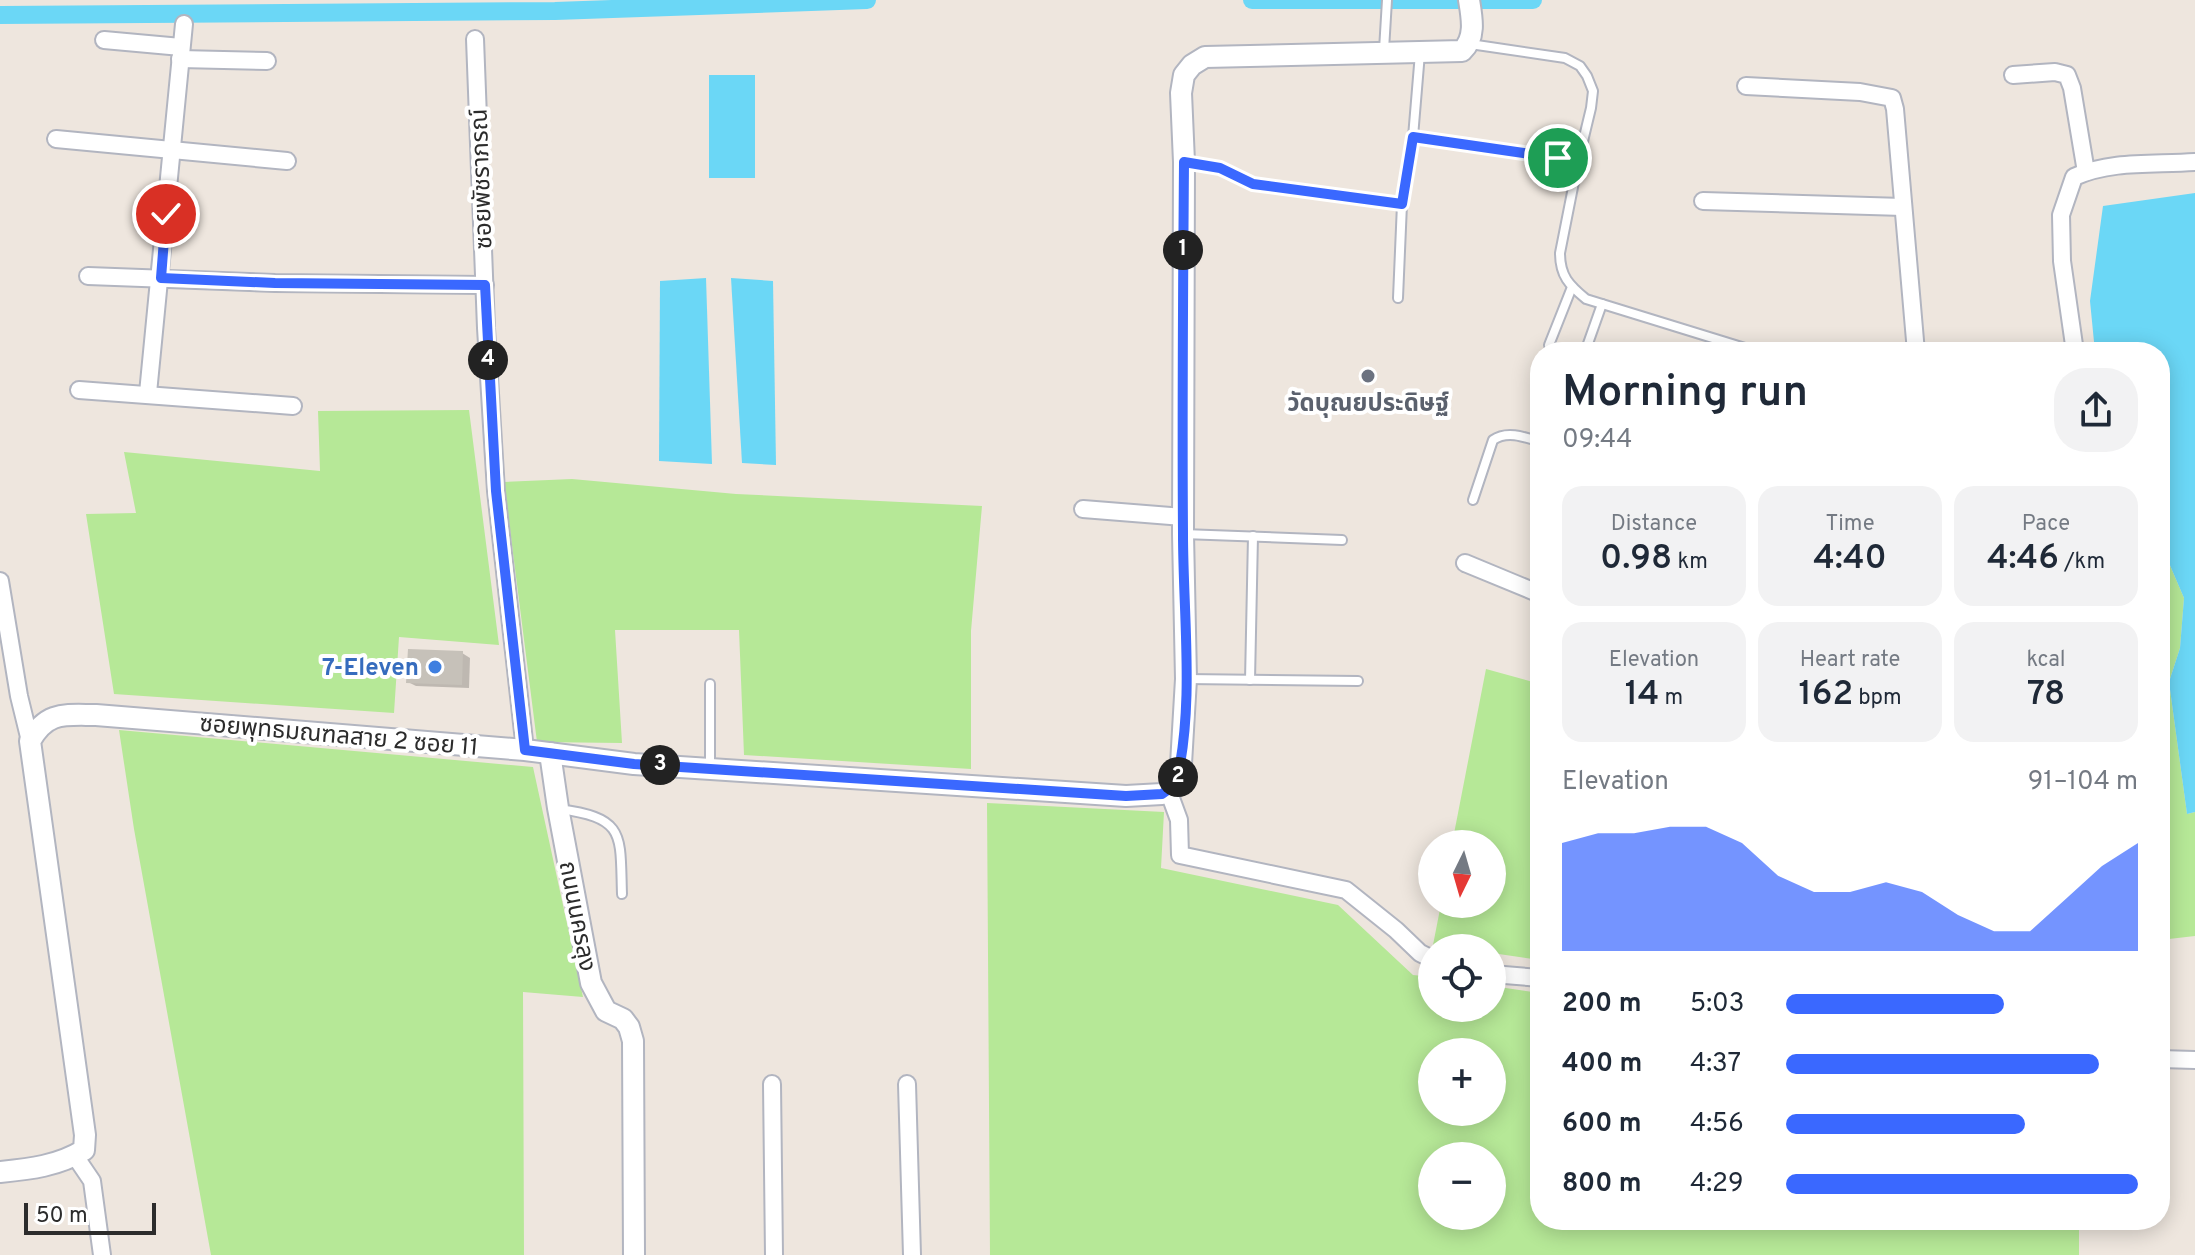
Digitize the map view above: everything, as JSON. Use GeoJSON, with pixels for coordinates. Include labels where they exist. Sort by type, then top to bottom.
{"type":"FeatureCollection","features":[{"type":"Feature","properties":{"kind":"street"},"geometry":{"type":"LineString","coordinates":[[1418,951],[1346,890],[1180,855],[1179,820],[1168,790],[1176,784],[1181,764],[1186,679],[1183,526],[1184,162],[1181,93],[1184,75],[1205,57],[1462,51],[1470,44],[1470,8]]}},
{"type":"Feature","properties":{"kind":"street"},"geometry":{"type":"LineString","coordinates":[[148,393],[184,24]]}},
{"type":"Feature","properties":{"kind":"street","name":"ซอยพัชราภรณ์"},"geometry":{"type":"LineString","coordinates":[[475,39],[496,491],[525,750]]}},
{"type":"Feature","properties":{"kind":"street"},"geometry":{"type":"LineString","coordinates":[[104,40],[181,53],[267,61]]}},
{"type":"Feature","properties":{"kind":"street"},"geometry":{"type":"LineString","coordinates":[[2013,75],[2055,72],[2067,75],[2072,88],[2086,172]]}},
{"type":"Feature","properties":{"kind":"street"},"geometry":{"type":"LineString","coordinates":[[1746,86],[1860,92],[1892,98],[1915,342]]}},
{"type":"Feature","properties":{"kind":"street"},"geometry":{"type":"LineString","coordinates":[[56,139],[287,161]]}},
{"type":"Feature","properties":{"kind":"street"},"geometry":{"type":"LineString","coordinates":[[2074,342],[2062,261],[2061,215],[2074,177],[2136,163],[2195,162]]}},
{"type":"Feature","properties":{"kind":"street"},"geometry":{"type":"LineString","coordinates":[[1703,201],[1903,207]]}},
{"type":"Feature","properties":{"kind":"street"},"geometry":{"type":"LineString","coordinates":[[88,276],[275,283],[485,285]]}},
{"type":"Feature","properties":{"kind":"street"},"geometry":{"type":"LineString","coordinates":[[79,390],[293,406]]}},
{"type":"Feature","properties":{"kind":"street"},"geometry":{"type":"LineString","coordinates":[[1083,509],[1183,526]]}},
{"type":"Feature","properties":{"kind":"street"},"geometry":{"type":"LineString","coordinates":[[1465,563],[1530,590]]}},
{"type":"Feature","properties":{"kind":"street"},"geometry":{"type":"LineString","coordinates":[[0,581],[19,696],[30,741],[85,1135],[84,1150],[67,1161],[27,1170],[0,1172]]}},
{"type":"Feature","properties":{"kind":"street","name":"ซอยพุทธมณฑลสาย 2 ซอย 11"},"geometry":{"type":"LineString","coordinates":[[30,741],[39,726],[57,715],[96,715],[525,750],[634,764],[1126,796],[1162,794],[1168,790]]}},
{"type":"Feature","properties":{"kind":"street","name":"ถนนนครลุง"},"geometry":{"type":"LineString","coordinates":[[550,753],[591,983],[606,1011],[623,1019],[629,1027],[633,1041],[634,1255]]}},
{"type":"Feature","properties":{"kind":"street"},"geometry":{"type":"LineString","coordinates":[[1506,975],[1530,977]]}},
{"type":"Feature","properties":{"kind":"street"},"geometry":{"type":"LineString","coordinates":[[2170,1059],[2195,1060]]}},
{"type":"Feature","properties":{"kind":"street"},"geometry":{"type":"LineString","coordinates":[[772,1084],[774,1255]]}},
{"type":"Feature","properties":{"kind":"street"},"geometry":{"type":"LineString","coordinates":[[907,1084],[912,1255]]}},
{"type":"Feature","properties":{"kind":"street"},"geometry":{"type":"LineString","coordinates":[[75,1156],[92,1181],[102,1255]]}},
{"type":"Feature","properties":{"kind":"lane"},"geometry":{"type":"LineString","coordinates":[[1384,51],[1387,0]]}},
{"type":"Feature","properties":{"kind":"lane"},"geometry":{"type":"LineString","coordinates":[[1470,44],[1565,58],[1580,66],[1587,76],[1593,91],[1591,108],[1560,253],[1560,267],[1572,287],[1586,299],[1726,342]]}},
{"type":"Feature","properties":{"kind":"lane"},"geometry":{"type":"LineString","coordinates":[[1398,298],[1402,204],[1413,137],[1420,52]]}},
{"type":"Feature","properties":{"kind":"lane"},"geometry":{"type":"LineString","coordinates":[[1413,137],[1578,162]]}},
{"type":"Feature","properties":{"kind":"lane"},"geometry":{"type":"LineString","coordinates":[[1184,162],[1220,168],[1253,184],[1402,204]]}},
{"type":"Feature","properties":{"kind":"lane"},"geometry":{"type":"LineString","coordinates":[[1550,342],[1572,287]]}},
{"type":"Feature","properties":{"kind":"lane"},"geometry":{"type":"LineString","coordinates":[[1589,342],[1602,304]]}},
{"type":"Feature","properties":{"kind":"lane"},"geometry":{"type":"LineString","coordinates":[[1473,500],[1493,440],[1499,435],[1530,439]]}},
{"type":"Feature","properties":{"kind":"lane"},"geometry":{"type":"LineString","coordinates":[[1183,526],[1253,536],[1342,540]]}},
{"type":"Feature","properties":{"kind":"lane"},"geometry":{"type":"LineString","coordinates":[[1250,680],[1253,536]]}},
{"type":"Feature","properties":{"kind":"lane"},"geometry":{"type":"LineString","coordinates":[[1186,679],[1358,681]]}},
{"type":"Feature","properties":{"kind":"lane"},"geometry":{"type":"LineString","coordinates":[[710,684],[710,768]]}},
{"type":"Feature","properties":{"kind":"lane"},"geometry":{"type":"LineString","coordinates":[[558,808],[584,812],[610,822],[620,840],[622,894]]}},
{"type":"Feature","properties":{"kind":"green space"},"geometry":{"type":"Polygon","coordinates":[[[469,410],[499,645],[399,637],[394,713],[114,694],[86,514],[136,513],[124,452],[320,471],[318,411],[469,410]]]}},
{"type":"Feature","properties":{"kind":"green space"},"geometry":{"type":"Polygon","coordinates":[[[572,479],[736,494],[982,506],[971,631],[971,769],[744,755],[739,630],[615,630],[622,743],[537,742],[504,482],[572,479]]]}},
{"type":"Feature","properties":{"kind":"green space"},"geometry":{"type":"Polygon","coordinates":[[[2170,565],[2184,598],[2180,648],[2170,679],[2170,565]]]}},
{"type":"Feature","properties":{"kind":"green space"},"geometry":{"type":"Polygon","coordinates":[[[1486,669],[1530,681],[1530,959],[1506,955],[1506,934],[1435,934],[1438,918],[1506,918],[1506,830],[1455,830],[1486,669]]]}},
{"type":"Feature","properties":{"kind":"green space"},"geometry":{"type":"Polygon","coordinates":[[[2170,689],[2187,814],[2195,812],[2195,936],[2170,939],[2170,689]]]}},
{"type":"Feature","properties":{"kind":"green space"},"geometry":{"type":"Polygon","coordinates":[[[119,730],[533,767],[583,997],[523,992],[524,1255],[211,1255],[119,730]]]}},
{"type":"Feature","properties":{"kind":"green space"},"geometry":{"type":"Polygon","coordinates":[[[987,803],[1164,812],[1161,868],[1338,905],[1413,975],[1418,976],[1418,1022],[1506,1022],[1506,988],[1530,992],[1530,1230],[2079,1230],[2079,1255],[990,1255],[987,803]]]}},
{"type":"Feature","properties":{"kind":"water"},"geometry":{"type":"Polygon","coordinates":[[[709,75],[755,75],[755,178],[709,178],[709,75]]]}},
{"type":"Feature","properties":{"kind":"water"},"geometry":{"type":"Polygon","coordinates":[[[2195,193],[2195,812],[2187,814],[2170,689],[2170,679],[2180,648],[2184,598],[2170,565],[2170,342],[2094,342],[2090,301],[2103,206],[2195,193]]]}},
{"type":"Feature","properties":{"kind":"water"},"geometry":{"type":"Polygon","coordinates":[[[706,278],[712,464],[659,461],[660,281],[706,278]]]}},
{"type":"Feature","properties":{"kind":"water"},"geometry":{"type":"Polygon","coordinates":[[[731,278],[773,281],[776,465],[742,463],[731,278]]]}},
{"type":"Feature","properties":{"kind":"building","name":"7-Eleven"},"geometry":{"type":"Polygon","coordinates":[[[408,649],[463,651],[462,685],[406,683],[408,649]]]}},
{"type":"Feature","properties":{"kind":"waterway"},"geometry":{"type":"LineString","coordinates":[[0,15],[555,11],[867,0]]}},
{"type":"Feature","properties":{"kind":"waterway"},"geometry":{"type":"LineString","coordinates":[[1252,0],[1533,0]]}},
{"type":"Feature","properties":{"kind":"place","name":"วัดบุณยประดิษฐ์"},"geometry":{"type":"Point","coordinates":[1368,376]}},
{"type":"Feature","properties":{"kind":"place","name":"7-Eleven"},"geometry":{"type":"Point","coordinates":[435,667]}},
{"type":"Feature","properties":{"kind":"route"},"geometry":{"type":"LineString","coordinates":[[166,214],[161,278],[275,283],[485,285],[496,491],[525,750],[634,764],[1126,796],[1162,794],[1176,784],[1181,764],[1186,679],[1183,534],[1184,162],[1220,168],[1253,184],[1402,204],[1413,137],[1558,158]]}}]}
